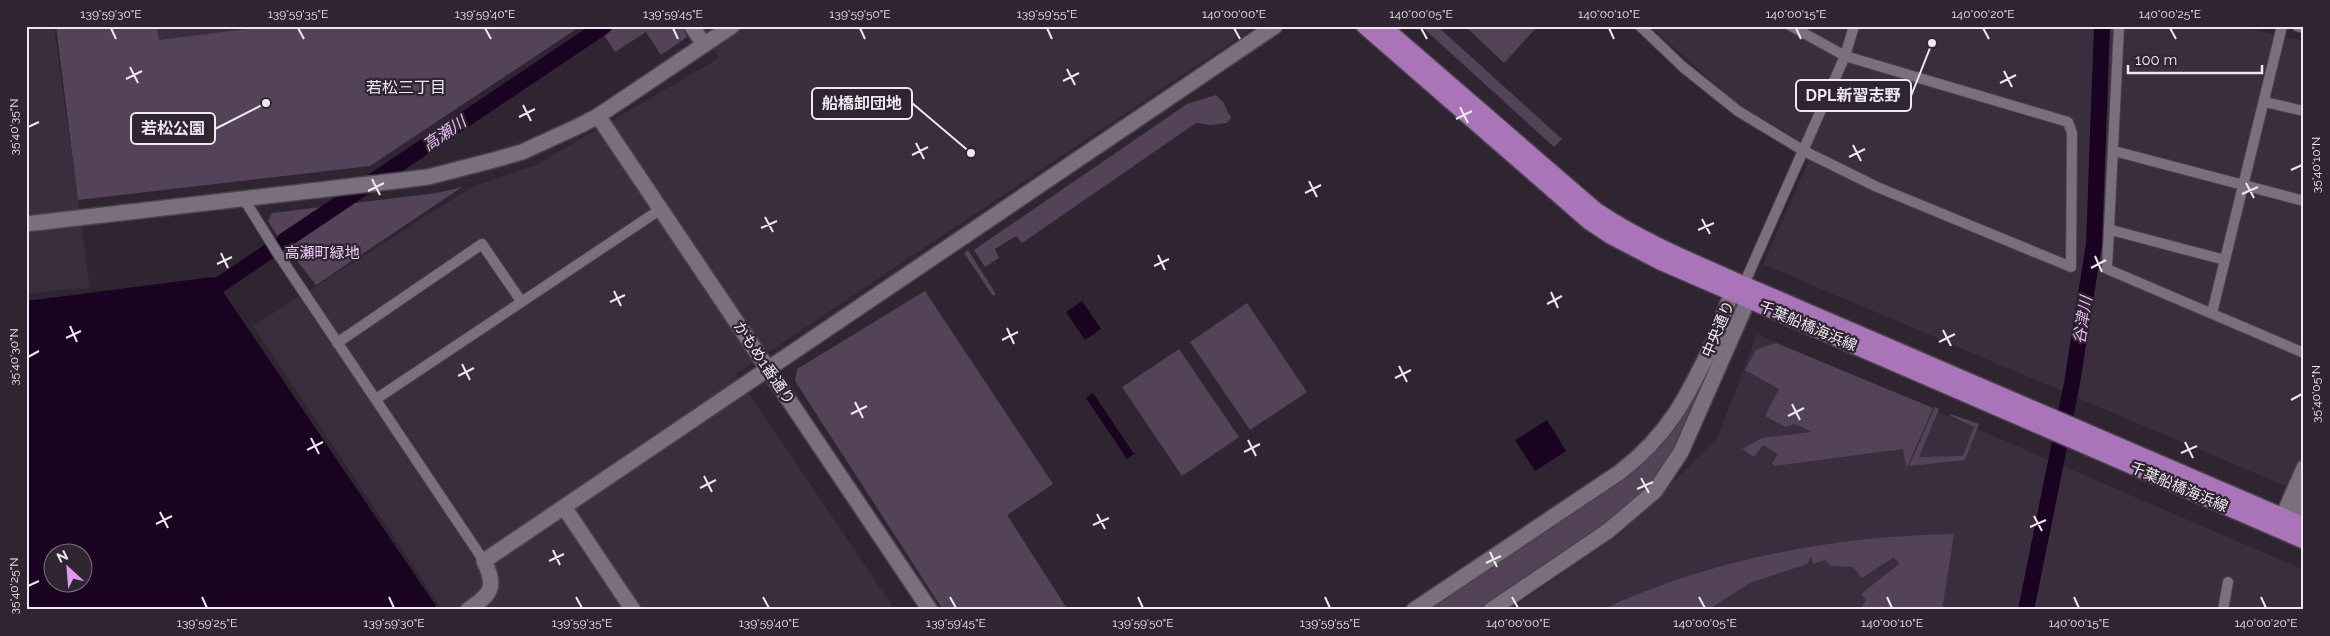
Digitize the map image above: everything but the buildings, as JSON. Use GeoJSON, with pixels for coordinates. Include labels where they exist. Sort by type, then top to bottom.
{"type":"FeatureCollection","features":[{"type":"Feature","properties":{"kind":"main road","name":"千葉船橋海浜線"},"geometry":{"type":"LineString","coordinates":[[1364,26],[1589,222],[1610,236],[1660,262],[1739,289],[2065,430],[2291,523],[2304,541]]}},
{"type":"Feature","properties":{"kind":"main road","name":"千葉船橋海浜線"},"geometry":{"type":"LineString","coordinates":[[1383,26],[1596,210],[1619,225],[1739,289],[1748,300],[2049,423]]}},
{"type":"Feature","properties":{"kind":"street"},"geometry":{"type":"LineString","coordinates":[[692,26],[704,45]]}},
{"type":"Feature","properties":{"kind":"street"},"geometry":{"type":"LineString","coordinates":[[26,224],[352,187],[428,176],[494,160],[522,152],[598,116],[732,26]]}},
{"type":"Feature","properties":{"kind":"street"},"geometry":{"type":"LineString","coordinates":[[484,561],[1275,26]]}},
{"type":"Feature","properties":{"kind":"street"},"geometry":{"type":"LineString","coordinates":[[1640,26],[1683,67],[1738,111],[1804,151],[1877,187],[2070,267],[2072,133],[2068,122],[1845,56],[1791,26]]}},
{"type":"Feature","properties":{"kind":"street"},"geometry":{"type":"LineString","coordinates":[[1739,289],[1804,151],[1845,56],[1854,26]]}},
{"type":"Feature","properties":{"kind":"street"},"geometry":{"type":"LineString","coordinates":[[2119,26],[2108,269],[2304,352]]}},
{"type":"Feature","properties":{"kind":"street"},"geometry":{"type":"LineString","coordinates":[[2212,313],[2282,26]]}},
{"type":"Feature","properties":{"kind":"street"},"geometry":{"type":"LineString","coordinates":[[2297,26],[2304,28]]}},
{"type":"Feature","properties":{"kind":"street"},"geometry":{"type":"LineString","coordinates":[[2264,102],[2304,111]]}},
{"type":"Feature","properties":{"kind":"street","name":"かもめ1番通り"},"geometry":{"type":"LineString","coordinates":[[598,116],[930,610]]}},
{"type":"Feature","properties":{"kind":"street"},"geometry":{"type":"LineString","coordinates":[[2114,152],[2304,201]]}},
{"type":"Feature","properties":{"kind":"street"},"geometry":{"type":"LineString","coordinates":[[244,198],[270,242],[484,561],[492,580],[490,588],[480,601],[468,610]]}},
{"type":"Feature","properties":{"kind":"street"},"geometry":{"type":"LineString","coordinates":[[376,400],[521,301],[661,209]]}},
{"type":"Feature","properties":{"kind":"street"},"geometry":{"type":"LineString","coordinates":[[2111,230],[2225,260]]}},
{"type":"Feature","properties":{"kind":"street"},"geometry":{"type":"LineString","coordinates":[[337,343],[482,244],[521,301]]}},
{"type":"Feature","properties":{"kind":"street","name":"中央通り"},"geometry":{"type":"LineString","coordinates":[[1414,610],[1620,472],[1650,446],[1672,420],[1688,395],[1739,289]]}},
{"type":"Feature","properties":{"kind":"street","name":"中央通り"},"geometry":{"type":"LineString","coordinates":[[1492,610],[1608,531],[1655,491],[1681,452],[1748,300]]}},
{"type":"Feature","properties":{"kind":"street"},"geometry":{"type":"LineString","coordinates":[[2291,523],[2304,468]]}},
{"type":"Feature","properties":{"kind":"street"},"geometry":{"type":"LineString","coordinates":[[2291,523],[2304,497]]}},
{"type":"Feature","properties":{"kind":"street"},"geometry":{"type":"LineString","coordinates":[[564,507],[633,610]]}},
{"type":"Feature","properties":{"kind":"street"},"geometry":{"type":"LineString","coordinates":[[2223,610],[2228,582]]}},
{"type":"Feature","properties":{"kind":"shaded area"},"geometry":{"type":"Polygon","coordinates":[[[26,26],[54,26],[90,287],[26,294],[26,26]]]}},
{"type":"Feature","properties":{"kind":"shaded area"},"geometry":{"type":"Polygon","coordinates":[[[157,26],[270,26],[159,40],[157,26]]]}},
{"type":"Feature","properties":{"kind":"shaded area"},"geometry":{"type":"Polygon","coordinates":[[[699,26],[1256,26],[736,374],[895,610],[438,610],[441,608],[253,326],[472,187],[536,165],[719,58],[699,26]]]}},
{"type":"Feature","properties":{"kind":"shaded area"},"geometry":{"type":"Polygon","coordinates":[[[1650,26],[2235,26],[2304,41],[2304,494],[1763,264],[1814,149],[1736,103],[1650,26]]]}},
{"type":"Feature","properties":{"kind":"shaded area"},"geometry":{"type":"Polygon","coordinates":[[[213,277],[436,606],[430,610],[26,610],[26,301],[213,277]]]}},
{"type":"Feature","properties":{"kind":"shaded area"},"geometry":{"type":"Polygon","coordinates":[[[1082,301],[1101,329],[1085,340],[1066,312],[1082,301]]]}},
{"type":"Feature","properties":{"kind":"shaded area"},"geometry":{"type":"Polygon","coordinates":[[[1757,334],[2304,570],[2304,610],[1509,610],[1618,536],[1717,439],[1757,334]]]}},
{"type":"Feature","properties":{"kind":"shaded area"},"geometry":{"type":"Polygon","coordinates":[[[1093,393],[1134,454],[1127,459],[1086,398],[1093,393]]]}},
{"type":"Feature","properties":{"kind":"shaded area"},"geometry":{"type":"Polygon","coordinates":[[[1547,420],[1566,451],[1535,471],[1515,440],[1547,420]]]}},
{"type":"Feature","properties":{"kind":"green space"},"geometry":{"type":"Polygon","coordinates":[[[56,26],[157,26],[159,40],[270,26],[581,26],[370,166],[78,200],[56,26]]]}},
{"type":"Feature","properties":{"kind":"green space"},"geometry":{"type":"Polygon","coordinates":[[[617,26],[682,26],[687,37],[661,55],[646,32],[615,52],[604,35],[617,26]]]}},
{"type":"Feature","properties":{"kind":"green space"},"geometry":{"type":"Polygon","coordinates":[[[1421,26],[1437,26],[1562,139],[1554,147],[1421,26]]]}},
{"type":"Feature","properties":{"kind":"green space"},"geometry":{"type":"Polygon","coordinates":[[[1465,26],[1538,26],[1504,63],[1465,26]]]}},
{"type":"Feature","properties":{"kind":"green space"},"geometry":{"type":"Polygon","coordinates":[[[1216,95],[1223,102],[1231,118],[1227,123],[1210,125],[1196,123],[1022,243],[1016,236],[995,249],[999,258],[985,267],[974,250],[1187,104],[1216,95]]]}},
{"type":"Feature","properties":{"kind":"green space","name":"高瀬町緑地"},"geometry":{"type":"Polygon","coordinates":[[[462,187],[316,285],[287,248],[355,203],[436,193],[462,187]]]}},
{"type":"Feature","properties":{"kind":"green space","name":"高瀬町緑地"},"geometry":{"type":"Polygon","coordinates":[[[321,207],[278,237],[268,221],[272,213],[321,207]]]}},
{"type":"Feature","properties":{"kind":"green space"},"geometry":{"type":"Polygon","coordinates":[[[968,250],[996,294],[993,296],[964,253],[968,250]]]}},
{"type":"Feature","properties":{"kind":"green space"},"geometry":{"type":"Polygon","coordinates":[[[925,291],[1053,484],[1007,515],[1068,610],[943,610],[795,381],[797,369],[925,291]]]}},
{"type":"Feature","properties":{"kind":"green space"},"geometry":{"type":"Polygon","coordinates":[[[1247,303],[1307,392],[1250,430],[1190,342],[1247,303]]]}},
{"type":"Feature","properties":{"kind":"green space"},"geometry":{"type":"Polygon","coordinates":[[[1776,343],[1933,408],[1907,467],[1903,449],[1775,466],[1772,463],[1778,454],[1763,445],[1754,457],[1742,449],[1762,438],[1812,432],[1794,424],[1786,427],[1765,416],[1779,389],[1745,370],[1756,350],[1776,343]]]}},
{"type":"Feature","properties":{"kind":"green space"},"geometry":{"type":"Polygon","coordinates":[[[1179,349],[1239,437],[1182,476],[1122,387],[1179,349]]]}},
{"type":"Feature","properties":{"kind":"green space"},"geometry":{"type":"Polygon","coordinates":[[[1712,369],[1676,449],[1650,485],[1605,526],[1481,610],[1424,610],[1593,496],[1693,395],[1712,369]]]}},
{"type":"Feature","properties":{"kind":"green space"},"geometry":{"type":"Polygon","coordinates":[[[1935,407],[1939,409],[1919,457],[1963,456],[1974,427],[1950,416],[1951,414],[1979,424],[1965,460],[1909,466],[1935,407]]]}},
{"type":"Feature","properties":{"kind":"green space"},"geometry":{"type":"Polygon","coordinates":[[[1954,534],[1942,610],[1860,610],[1866,600],[1861,594],[1899,564],[1894,557],[1862,578],[1853,567],[1831,566],[1825,560],[1813,564],[1811,557],[1807,564],[1750,583],[1708,610],[1601,610],[1643,592],[1686,577],[1729,564],[1773,554],[1818,545],[1863,540],[1954,534]]]}},
{"type":"Feature","properties":{"kind":"waterway","name":"高瀬川"},"geometry":{"type":"LineString","coordinates":[[284,241],[604,26]]}},
{"type":"Feature","properties":{"kind":"waterway","name":"谷津川"},"geometry":{"type":"LineString","coordinates":[[2026,610],[2072,383],[2094,244],[2102,26]]}},
{"type":"Feature","properties":{"kind":"waterway","name":"高瀬川"},"geometry":{"type":"LineString","coordinates":[[203,296],[277,246]]}},
{"type":"Feature","properties":{"kind":"place","name":"DPL新習志野"},"geometry":{"type":"Point","coordinates":[1932,43]}},
{"type":"Feature","properties":{"kind":"place","name":"若松公園"},"geometry":{"type":"Point","coordinates":[266,103]}},
{"type":"Feature","properties":{"kind":"place","name":"船橋卸団地"},"geometry":{"type":"Point","coordinates":[971,153]}},
{"type":"Feature","properties":{"kind":"district","name":"若松三丁目"},"geometry":{"type":"Point","coordinates":[406,87]}}]}
